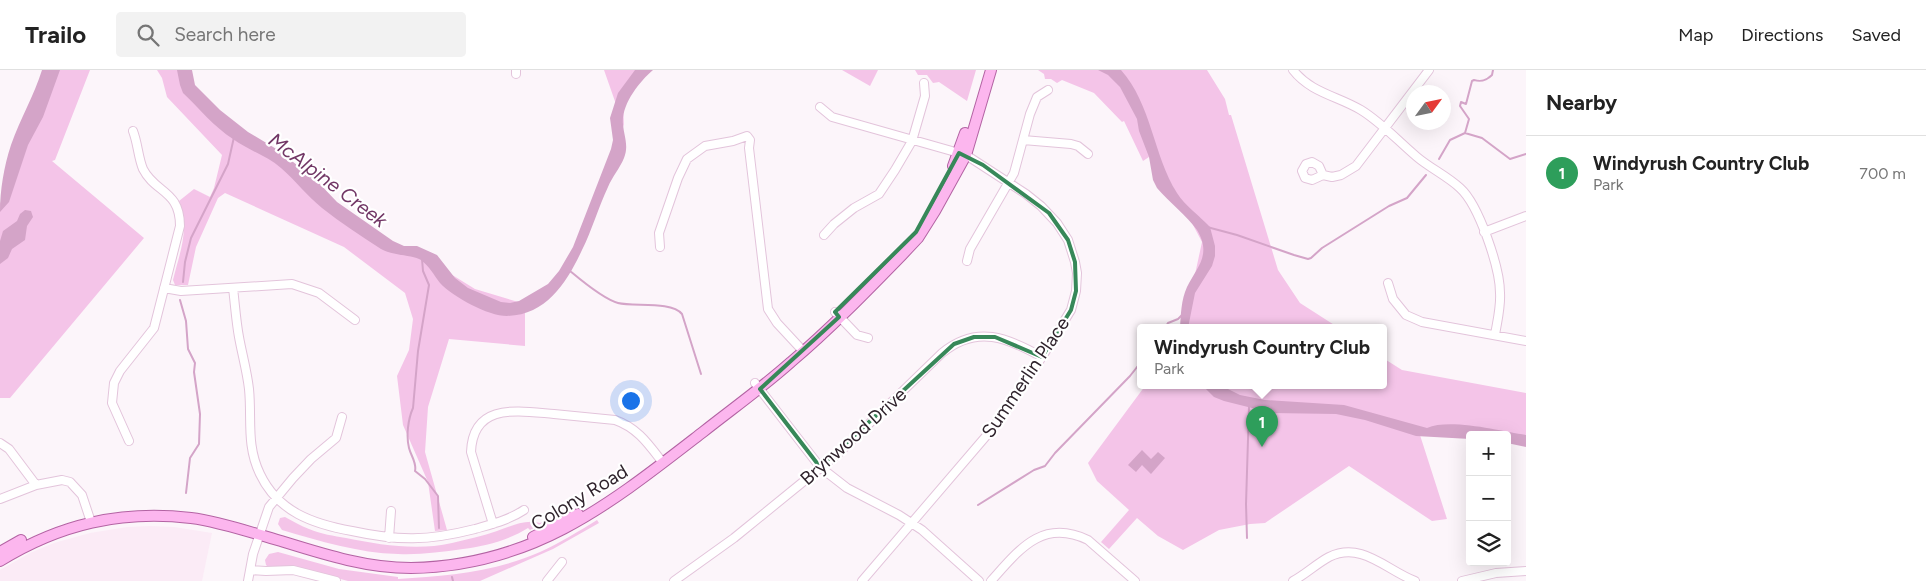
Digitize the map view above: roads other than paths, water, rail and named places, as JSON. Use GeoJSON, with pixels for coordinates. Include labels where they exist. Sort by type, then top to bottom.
{"type":"FeatureCollection","features":[{"type":"Feature","properties":{"kind":"main road","name":"Colony Road"},"geometry":{"type":"LineString","coordinates":[[963,154],[984,70]]}},
{"type":"Feature","properties":{"kind":"main road","name":"Colony Road"},"geometry":{"type":"LineString","coordinates":[[0,552],[51,527],[90,519],[138,517],[192,518],[214,522],[260,532],[342,559],[376,566],[410,568],[461,564],[491,558],[533,544],[614,499],[757,386],[801,349],[918,238],[946,194],[963,154],[991,70]]}},
{"type":"Feature","properties":{"kind":"main road","name":"Colony Road"},"geometry":{"type":"LineString","coordinates":[[0,560],[30,543],[90,519]]}},
{"type":"Feature","properties":{"kind":"street"},"geometry":{"type":"LineString","coordinates":[[1293,70],[1308,85],[1362,110],[1426,165],[1461,188],[1473,206],[1497,266],[1501,296],[1495,335]]}},
{"type":"Feature","properties":{"kind":"street"},"geometry":{"type":"LineString","coordinates":[[1323,175],[1332,177],[1342,175],[1356,166],[1430,70]]}},
{"type":"Feature","properties":{"kind":"street"},"geometry":{"type":"LineString","coordinates":[[824,235],[854,208],[878,194],[895,170],[912,141],[925,96],[924,83]]}},
{"type":"Feature","properties":{"kind":"street"},"geometry":{"type":"LineString","coordinates":[[967,261],[970,249],[1014,173],[1030,114],[1037,97],[1048,90]]}},
{"type":"Feature","properties":{"kind":"street","name":"Summerlin Place"},"geometry":{"type":"LineString","coordinates":[[820,108],[832,118],[963,154],[1026,194],[1049,213],[1068,240],[1075,262],[1077,285],[1071,310],[1042,357],[993,428],[862,581]]}},
{"type":"Feature","properties":{"kind":"street"},"geometry":{"type":"LineString","coordinates":[[129,441],[112,403],[114,382],[120,371],[154,328],[180,226],[179,212],[171,197],[146,174],[139,158],[133,131]]}},
{"type":"Feature","properties":{"kind":"street"},"geometry":{"type":"LineString","coordinates":[[660,247],[659,233],[678,178],[687,159],[705,146],[748,136],[750,140],[748,148],[768,309],[770,315],[801,349]]}},
{"type":"Feature","properties":{"kind":"street"},"geometry":{"type":"LineString","coordinates":[[1023,140],[1071,144],[1078,146],[1088,154]]}},
{"type":"Feature","properties":{"kind":"street"},"geometry":{"type":"LineString","coordinates":[[1484,232],[1526,216]]}},
{"type":"Feature","properties":{"kind":"street"},"geometry":{"type":"LineString","coordinates":[[1388,283],[1393,299],[1406,315],[1422,322],[1526,341]]}},
{"type":"Feature","properties":{"kind":"street"},"geometry":{"type":"LineString","coordinates":[[164,288],[180,290],[278,284],[301,286],[319,293],[355,320]]}},
{"type":"Feature","properties":{"kind":"street"},"geometry":{"type":"LineString","coordinates":[[233,288],[239,335],[249,388],[249,438],[252,453],[262,478],[275,498],[293,512],[327,526],[389,538],[435,537],[504,521],[524,510]]}},
{"type":"Feature","properties":{"kind":"street"},"geometry":{"type":"LineString","coordinates":[[837,314],[857,335],[868,338]]}},
{"type":"Feature","properties":{"kind":"street","name":"Brynwood Drive"},"geometry":{"type":"LineString","coordinates":[[674,581],[734,538],[860,434],[942,353],[954,344],[974,337],[995,337],[1012,341],[1042,357]]}},
{"type":"Feature","properties":{"kind":"street"},"geometry":{"type":"LineString","coordinates":[[757,386],[820,467],[847,488],[912,523],[979,581]]}},
{"type":"Feature","properties":{"kind":"street"},"geometry":{"type":"LineString","coordinates":[[493,524],[472,459],[471,444],[477,429],[489,416],[515,410],[615,420],[628,425],[638,433],[661,461]]}},
{"type":"Feature","properties":{"kind":"street"},"geometry":{"type":"LineString","coordinates":[[248,581],[260,532],[266,514],[275,498],[311,458],[336,438],[342,417]]}},
{"type":"Feature","properties":{"kind":"street"},"geometry":{"type":"LineString","coordinates":[[0,443],[9,449],[36,486]]}},
{"type":"Feature","properties":{"kind":"street"},"geometry":{"type":"LineString","coordinates":[[0,499],[58,480],[70,482],[82,495],[90,519]]}},
{"type":"Feature","properties":{"kind":"street"},"geometry":{"type":"LineString","coordinates":[[389,538],[391,512]]}},
{"type":"Feature","properties":{"kind":"street"},"geometry":{"type":"LineString","coordinates":[[991,581],[1023,546],[1031,540],[1046,534],[1059,532],[1074,534],[1088,540],[1135,581]]}},
{"type":"Feature","properties":{"kind":"street"},"geometry":{"type":"LineString","coordinates":[[1295,581],[1331,556],[1348,552],[1366,555],[1415,581]]}},
{"type":"Feature","properties":{"kind":"street"},"geometry":{"type":"LineString","coordinates":[[547,581],[562,562]]}},
{"type":"Feature","properties":{"kind":"street"},"geometry":{"type":"LineString","coordinates":[[250,570],[293,570],[336,581]]}},
{"type":"Feature","properties":{"kind":"street"},"geometry":{"type":"LineString","coordinates":[[1462,581],[1496,573],[1526,571]]}},
{"type":"Feature","properties":{"kind":"waterway"},"geometry":{"type":"LineString","coordinates":[[1465,133],[1469,119],[1460,106],[1461,102],[1466,104],[1472,81],[1486,80],[1492,75],[1493,70]]}},
{"type":"Feature","properties":{"kind":"waterway"},"geometry":{"type":"LineString","coordinates":[[1439,159],[1450,140],[1465,133],[1482,138],[1510,159],[1526,154]]}},
{"type":"Feature","properties":{"kind":"waterway"},"geometry":{"type":"LineString","coordinates":[[183,282],[185,262],[191,238],[228,164],[234,137]]}},
{"type":"Feature","properties":{"kind":"waterway"},"geometry":{"type":"LineString","coordinates":[[1207,227],[1308,259],[1322,248],[1389,206],[1407,198],[1426,175]]}},
{"type":"Feature","properties":{"kind":"waterway"},"geometry":{"type":"LineString","coordinates":[[422,259],[423,271],[429,285],[418,351],[413,408],[409,422],[408,438],[415,471],[425,479],[438,496],[439,528]]}},
{"type":"Feature","properties":{"kind":"waterway"},"geometry":{"type":"LineString","coordinates":[[570,271],[612,301],[625,304],[670,307],[677,310],[682,314],[701,374]]}},
{"type":"Feature","properties":{"kind":"waterway"},"geometry":{"type":"LineString","coordinates":[[180,300],[186,321],[188,349],[195,363],[194,372],[200,414],[199,444],[190,458],[186,493]]}},
{"type":"Feature","properties":{"kind":"waterway"},"geometry":{"type":"LineString","coordinates":[[1167,324],[1182,315]]}},
{"type":"Feature","properties":{"kind":"waterway"},"geometry":{"type":"LineString","coordinates":[[978,505],[1034,470],[1045,466],[1055,453],[1137,367]]}},
{"type":"Feature","properties":{"kind":"waterway"},"geometry":{"type":"LineString","coordinates":[[1247,538],[1246,504],[1249,407]]}},
{"type":"Feature","properties":{"kind":"waterway"},"geometry":{"type":"LineString","coordinates":[[452,577],[453,581]]}},
{"type":"Feature","properties":{"kind":"place","name":"Windyrush Country Club"},"geometry":{"type":"Point","coordinates":[1262,447]}},
{"type":"Feature","properties":{"kind":"water label","name":"McAlpine Creek"},"geometry":{"type":"Point","coordinates":[328,180]}}]}
